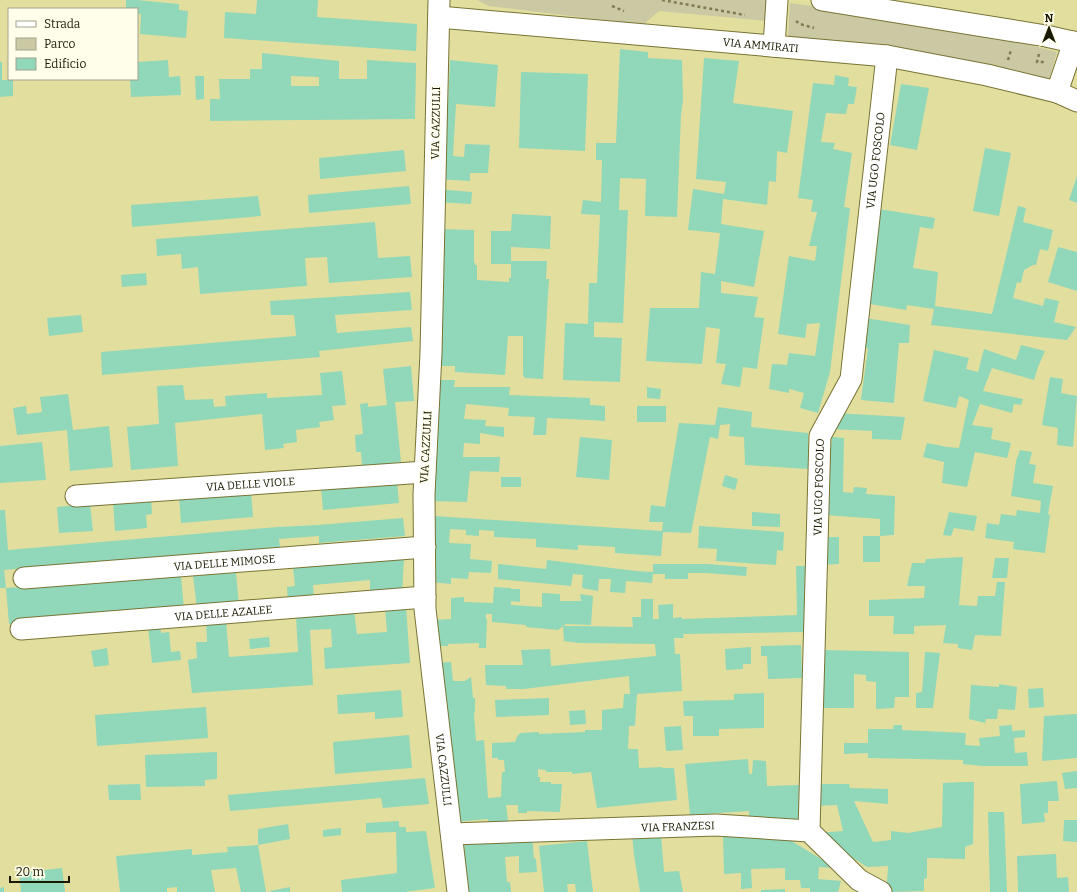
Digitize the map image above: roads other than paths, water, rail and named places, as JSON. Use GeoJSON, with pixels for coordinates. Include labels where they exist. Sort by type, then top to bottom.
{"type":"FeatureCollection","features":[{"type":"Feature","properties":{"kind":"street"},"geometry":{"type":"LineString","coordinates":[[774,46],[777,0]]}},
{"type":"Feature","properties":{"kind":"street"},"geometry":{"type":"LineString","coordinates":[[822,0],[1076,42],[1057,92]]}},
{"type":"Feature","properties":{"kind":"street","name":"VIA AMMIRATI"},"geometry":{"type":"LineString","coordinates":[[439,9],[774,46],[887,56],[987,75],[1057,92],[1077,101]]}},
{"type":"Feature","properties":{"kind":"street","name":"VIA CAZZULLI"},"geometry":{"type":"LineString","coordinates":[[439,9],[431,353],[425,472],[425,608],[458,892]]}},
{"type":"Feature","properties":{"kind":"street","name":"VIA UGO FOSCOLO"},"geometry":{"type":"LineString","coordinates":[[809,832],[820,436],[851,379],[887,56]]}},
{"type":"Feature","properties":{"kind":"street","name":"VIA DELLE VIOLE"},"geometry":{"type":"LineString","coordinates":[[76,496],[425,472]]}},
{"type":"Feature","properties":{"kind":"street","name":"VIA DELLE MIMOSE"},"geometry":{"type":"LineString","coordinates":[[24,578],[425,547]]}},
{"type":"Feature","properties":{"kind":"street","name":"VIA DELLE AZALEE"},"geometry":{"type":"LineString","coordinates":[[22,629],[425,597]]}},
{"type":"Feature","properties":{"kind":"street","name":"VIA FRANZESI"},"geometry":{"type":"LineString","coordinates":[[452,834],[716,825],[809,832]]}},
{"type":"Feature","properties":{"kind":"street"},"geometry":{"type":"LineString","coordinates":[[809,832],[859,880],[881,892]]}}]}
